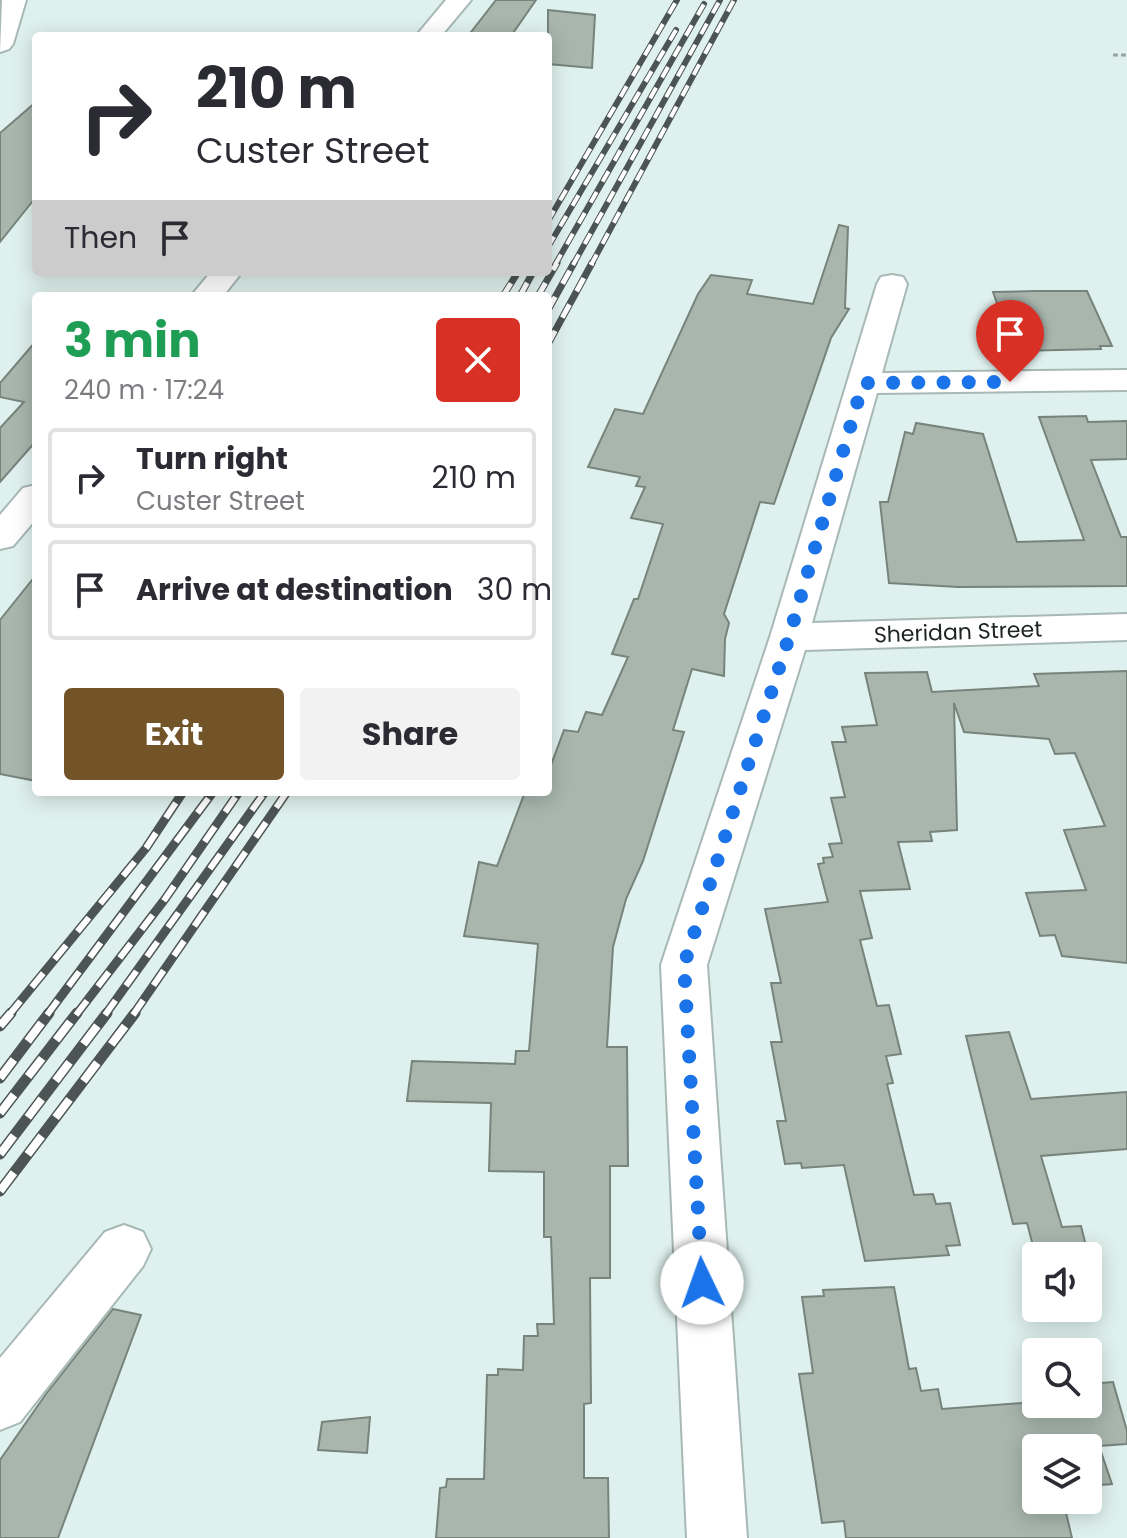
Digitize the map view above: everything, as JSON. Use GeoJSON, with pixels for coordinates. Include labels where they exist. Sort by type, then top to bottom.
{"type":"FeatureCollection","features":[{"type":"Feature","properties":{"kind":"street"},"geometry":{"type":"LineString","coordinates":[[0,44],[14,0]]}},
{"type":"Feature","properties":{"kind":"street"},"geometry":{"type":"LineString","coordinates":[[431,32],[459,0]]}},
{"type":"Feature","properties":{"kind":"street"},"geometry":{"type":"LineString","coordinates":[[210,292],[224,276]]}},
{"type":"Feature","properties":{"kind":"street"},"geometry":{"type":"LineString","coordinates":[[717,1538],[684,965],[789,637],[892,284]]}},
{"type":"Feature","properties":{"kind":"street"},"geometry":{"type":"LineString","coordinates":[[863,383],[1127,380]]}},
{"type":"Feature","properties":{"kind":"street","name":"Sheridan Street"},"geometry":{"type":"LineString","coordinates":[[789,637],[1127,627]]}},
{"type":"Feature","properties":{"kind":"street"},"geometry":{"type":"LineString","coordinates":[[0,1402],[124,1249]]}},
{"type":"Feature","properties":{"kind":"path"},"geometry":{"type":"LineString","coordinates":[[1113,55],[1127,55]]}},
{"type":"Feature","properties":{"kind":"building"},"geometry":{"type":"Polygon","coordinates":[[[496,0],[536,0],[514,32],[471,32],[496,0]]]}},
{"type":"Feature","properties":{"kind":"building"},"geometry":{"type":"Polygon","coordinates":[[[548,10],[595,15],[592,68],[552,64],[552,32],[548,32],[548,10]]]}},
{"type":"Feature","properties":{"kind":"building"},"geometry":{"type":"Polygon","coordinates":[[[32,105],[32,202],[0,242],[0,133],[32,105]]]}},
{"type":"Feature","properties":{"kind":"building"},"geometry":{"type":"Polygon","coordinates":[[[839,225],[848,227],[845,308],[849,309],[831,338],[774,504],[760,502],[724,614],[729,623],[725,639],[724,676],[692,669],[673,730],[684,732],[643,861],[626,899],[613,947],[607,1047],[627,1047],[628,1166],[610,1166],[610,1278],[590,1278],[591,1403],[584,1404],[584,1478],[608,1478],[609,1538],[436,1538],[440,1488],[446,1487],[447,1479],[484,1479],[487,1375],[498,1375],[498,1369],[523,1370],[524,1336],[538,1336],[537,1324],[554,1324],[551,1237],[544,1237],[544,1172],[489,1171],[491,1103],[407,1101],[412,1061],[515,1064],[516,1051],[529,1051],[538,944],[464,936],[479,862],[497,866],[523,796],[552,796],[552,762],[564,730],[578,732],[586,712],[602,715],[628,657],[612,654],[634,599],[638,599],[663,524],[631,518],[645,487],[636,486],[640,477],[588,467],[615,409],[643,414],[698,294],[711,275],[752,280],[747,294],[813,304],[839,225]]]}},
{"type":"Feature","properties":{"kind":"building"},"geometry":{"type":"Polygon","coordinates":[[[1087,291],[1112,346],[1100,346],[1101,349],[1014,351],[993,292],[1087,291]]]}},
{"type":"Feature","properties":{"kind":"building"},"geometry":{"type":"Polygon","coordinates":[[[32,346],[32,446],[0,482],[0,428],[24,402],[0,397],[0,383],[32,346]]]}},
{"type":"Feature","properties":{"kind":"building"},"geometry":{"type":"Polygon","coordinates":[[[1086,416],[1088,422],[1127,421],[1127,459],[1091,460],[1121,537],[1127,537],[1127,586],[958,587],[889,583],[880,502],[888,502],[905,432],[913,434],[916,423],[983,434],[1017,542],[1084,540],[1039,417],[1086,416]]]}},
{"type":"Feature","properties":{"kind":"building"},"geometry":{"type":"Polygon","coordinates":[[[32,580],[32,780],[0,774],[0,620],[32,580]]]}},
{"type":"Feature","properties":{"kind":"building"},"geometry":{"type":"Polygon","coordinates":[[[1127,671],[1127,963],[1062,956],[1055,935],[1040,936],[1026,893],[1086,890],[1064,830],[1105,826],[1075,753],[1055,754],[1049,739],[964,732],[954,703],[957,830],[930,832],[932,841],[898,842],[910,889],[860,891],[872,938],[860,940],[877,1006],[889,1005],[901,1054],[886,1056],[893,1083],[887,1084],[914,1195],[933,1194],[936,1204],[950,1203],[960,1245],[946,1246],[949,1255],[865,1261],[844,1165],[802,1168],[801,1163],[785,1164],[777,1121],[786,1121],[771,1042],[782,1042],[771,983],[781,983],[765,909],[828,902],[818,864],[824,863],[823,858],[833,857],[829,844],[842,843],[831,798],[845,797],[832,742],[846,742],[842,727],[877,725],[865,673],[927,672],[932,692],[1039,686],[1034,674],[1127,671]]]}},
{"type":"Feature","properties":{"kind":"building"},"geometry":{"type":"Polygon","coordinates":[[[1009,1032],[1031,1099],[1127,1092],[1127,1149],[1041,1156],[1062,1227],[1081,1226],[1085,1242],[1032,1242],[1027,1223],[1013,1224],[966,1036],[1009,1032]]]}},
{"type":"Feature","properties":{"kind":"building"},"geometry":{"type":"Polygon","coordinates":[[[894,1287],[909,1369],[916,1368],[921,1391],[938,1389],[942,1409],[1022,1403],[1022,1418],[1102,1418],[1102,1383],[1113,1382],[1127,1431],[1127,1444],[1102,1446],[1102,1434],[1022,1434],[1022,1514],[1066,1514],[1072,1538],[846,1538],[844,1521],[822,1523],[799,1374],[813,1373],[802,1297],[824,1296],[823,1290],[894,1287]]]}},
{"type":"Feature","properties":{"kind":"building"},"geometry":{"type":"Polygon","coordinates":[[[113,1309],[141,1315],[58,1538],[0,1538],[0,1460],[46,1394],[113,1309]]]}},
{"type":"Feature","properties":{"kind":"building"},"geometry":{"type":"Polygon","coordinates":[[[370,1417],[367,1453],[318,1450],[322,1422],[370,1417]]]}},
{"type":"Feature","properties":{"kind":"building"},"geometry":{"type":"Polygon","coordinates":[[[1102,1455],[1112,1484],[1102,1485],[1102,1455]]]}},
{"type":"Feature","properties":{"kind":"railway"},"geometry":{"type":"LineString","coordinates":[[552,214],[677,0]]}},
{"type":"Feature","properties":{"kind":"railway"},"geometry":{"type":"LineString","coordinates":[[573,265],[720,0]]}},
{"type":"Feature","properties":{"kind":"railway"},"geometry":{"type":"LineString","coordinates":[[591,265],[734,0]]}},
{"type":"Feature","properties":{"kind":"railway"},"geometry":{"type":"LineString","coordinates":[[555,265],[704,4]]}},
{"type":"Feature","properties":{"kind":"railway"},"geometry":{"type":"LineString","coordinates":[[552,240],[676,30]]}},
{"type":"Feature","properties":{"kind":"railway"},"geometry":{"type":"LineString","coordinates":[[552,272],[557,263]]}},
{"type":"Feature","properties":{"kind":"railway"},"geometry":{"type":"LineString","coordinates":[[552,303],[574,263]]}},
{"type":"Feature","properties":{"kind":"railway"},"geometry":{"type":"LineString","coordinates":[[552,337],[592,263]]}},
{"type":"Feature","properties":{"kind":"railway"},"geometry":{"type":"LineString","coordinates":[[506,292],[516,276]]}},
{"type":"Feature","properties":{"kind":"railway"},"geometry":{"type":"LineString","coordinates":[[522,292],[531,276]]}},
{"type":"Feature","properties":{"kind":"railway"},"geometry":{"type":"LineString","coordinates":[[540,292],[550,276]]}},
{"type":"Feature","properties":{"kind":"railway"},"geometry":{"type":"LineString","coordinates":[[9,1015],[146,848],[180,796]]}},
{"type":"Feature","properties":{"kind":"railway"},"geometry":{"type":"LineString","coordinates":[[47,1015],[210,796]]}},
{"type":"Feature","properties":{"kind":"railway"},"geometry":{"type":"LineString","coordinates":[[76,1015],[165,899],[236,796]]}},
{"type":"Feature","properties":{"kind":"railway"},"geometry":{"type":"LineString","coordinates":[[105,1015],[262,796]]}},
{"type":"Feature","properties":{"kind":"railway"},"geometry":{"type":"LineString","coordinates":[[133,1015],[284,796]]}},
{"type":"Feature","properties":{"kind":"railway"},"geometry":{"type":"LineString","coordinates":[[0,1026],[11,1013]]}},
{"type":"Feature","properties":{"kind":"railway"},"geometry":{"type":"LineString","coordinates":[[0,1078],[49,1013]]}},
{"type":"Feature","properties":{"kind":"railway"},"geometry":{"type":"LineString","coordinates":[[0,1113],[77,1013]]}},
{"type":"Feature","properties":{"kind":"railway"},"geometry":{"type":"LineString","coordinates":[[0,1154],[107,1013]]}},
{"type":"Feature","properties":{"kind":"railway"},"geometry":{"type":"LineString","coordinates":[[0,1191],[135,1013]]}},
{"type":"Feature","properties":{"kind":"route"},"geometry":{"type":"LineString","coordinates":[[702,1283],[684,965],[789,637],[863,383],[1010,382]]}}]}
